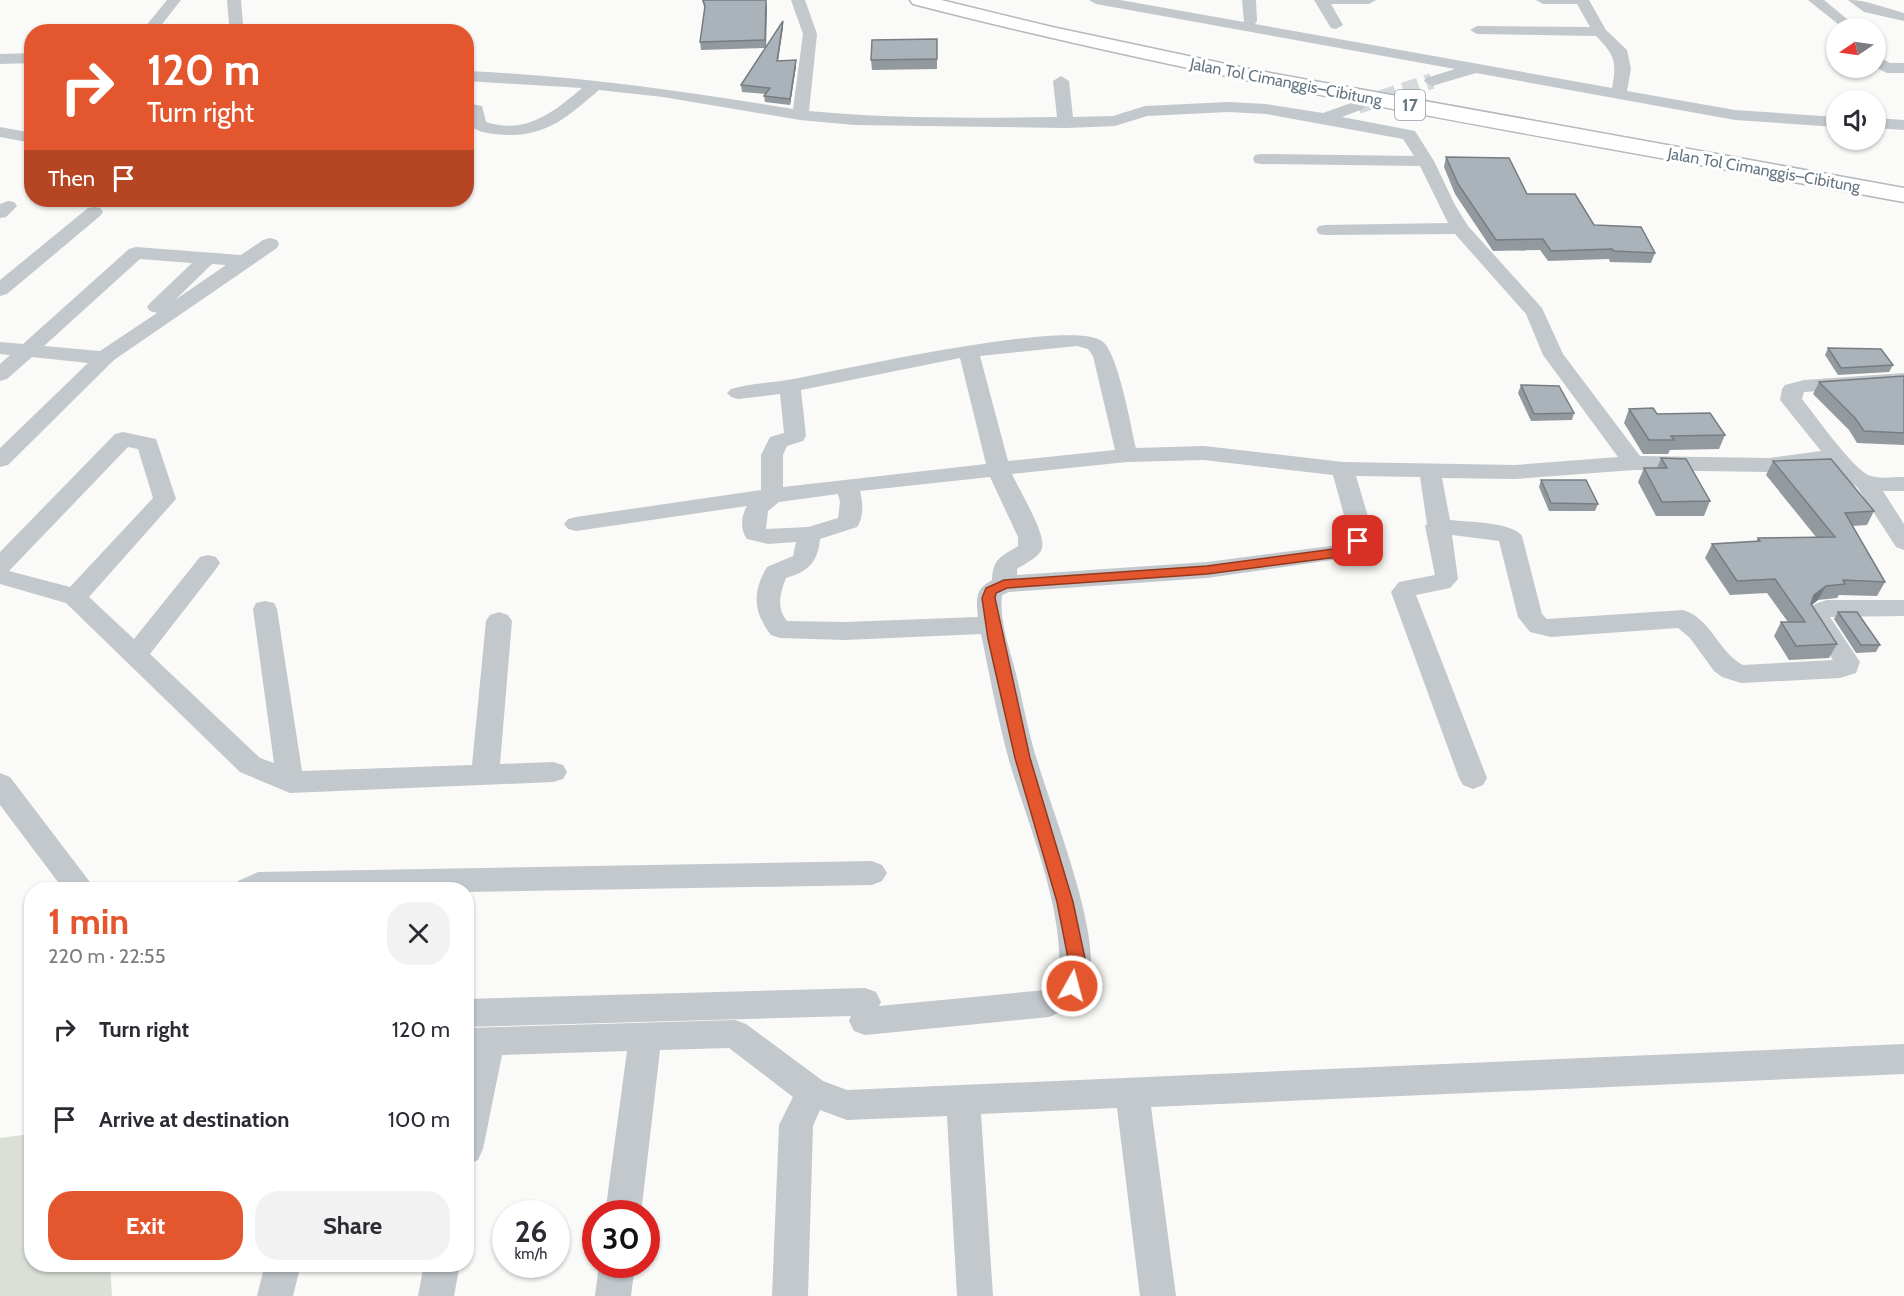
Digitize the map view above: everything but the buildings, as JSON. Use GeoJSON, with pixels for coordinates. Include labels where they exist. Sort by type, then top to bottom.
{"type":"FeatureCollection","features":[{"type":"Feature","properties":{"kind":"highway","name":"Jalan Tol Cimanggis–Cibitung"},"geometry":{"type":"LineString","coordinates":[[919,0],[997,21],[1191,63],[1904,195]]}},
{"type":"Feature","properties":{"kind":"highway","name":"Jalan Tol Cimanggis–Cibitung"},"geometry":{"type":"LineString","coordinates":[[981,0],[1155,39],[1350,77],[1904,175]]}},
{"type":"Feature","properties":{"kind":"street"},"geometry":{"type":"LineString","coordinates":[[154,24],[174,0]]}},
{"type":"Feature","properties":{"kind":"street"},"geometry":{"type":"LineString","coordinates":[[234,0],[236,24]]}},
{"type":"Feature","properties":{"kind":"street"},"geometry":{"type":"LineString","coordinates":[[798,0],[810,34],[800,114]]}},
{"type":"Feature","properties":{"kind":"street"},"geometry":{"type":"LineString","coordinates":[[1096,0],[1735,115],[1826,121]]}},
{"type":"Feature","properties":{"kind":"street"},"geometry":{"type":"LineString","coordinates":[[1186,0],[1198,19]]}},
{"type":"Feature","properties":{"kind":"street"},"geometry":{"type":"LineString","coordinates":[[1249,0],[1250,21]]}},
{"type":"Feature","properties":{"kind":"street"},"geometry":{"type":"LineString","coordinates":[[1321,0],[1336,25]]}},
{"type":"Feature","properties":{"kind":"street"},"geometry":{"type":"LineString","coordinates":[[1329,0],[1369,0]]}},
{"type":"Feature","properties":{"kind":"street"},"geometry":{"type":"LineString","coordinates":[[1543,0],[1582,1],[1600,32],[1619,50],[1623,69],[1619,94]]}},
{"type":"Feature","properties":{"kind":"street"},"geometry":{"type":"LineString","coordinates":[[1815,0],[1838,18]]}},
{"type":"Feature","properties":{"kind":"street"},"geometry":{"type":"LineString","coordinates":[[1855,0],[1869,9],[1904,16]]}},
{"type":"Feature","properties":{"kind":"street"},"geometry":{"type":"LineString","coordinates":[[1478,30],[1600,32]]}},
{"type":"Feature","properties":{"kind":"street"},"geometry":{"type":"LineString","coordinates":[[0,59],[24,58]]}},
{"type":"Feature","properties":{"kind":"street"},"geometry":{"type":"LineString","coordinates":[[1886,67],[1904,68]]}},
{"type":"Feature","properties":{"kind":"street"},"geometry":{"type":"LineString","coordinates":[[1432,81],[1475,68]]}},
{"type":"Feature","properties":{"kind":"street"},"geometry":{"type":"LineString","coordinates":[[474,76],[542,79],[663,92],[800,114],[854,120],[1066,123],[1115,121],[1144,111],[1228,107],[1266,109],[1409,135],[1426,161],[1446,205],[1460,228],[1479,252],[1535,312],[1553,355],[1634,463]]}},
{"type":"Feature","properties":{"kind":"street"},"geometry":{"type":"LineString","coordinates":[[1061,81],[1066,123]]}},
{"type":"Feature","properties":{"kind":"street"},"geometry":{"type":"LineString","coordinates":[[474,109],[476,109],[477,124],[486,129],[535,129],[546,125],[595,85]]}},
{"type":"Feature","properties":{"kind":"street"},"geometry":{"type":"LineString","coordinates":[[1324,118],[1357,106]]}},
{"type":"Feature","properties":{"kind":"street"},"geometry":{"type":"LineString","coordinates":[[1886,124],[1904,125]]}},
{"type":"Feature","properties":{"kind":"street"},"geometry":{"type":"LineString","coordinates":[[0,132],[24,136]]}},
{"type":"Feature","properties":{"kind":"street"},"geometry":{"type":"LineString","coordinates":[[1261,159],[1426,161]]}},
{"type":"Feature","properties":{"kind":"street"},"geometry":{"type":"LineString","coordinates":[[0,290],[94,212]]}},
{"type":"Feature","properties":{"kind":"street"},"geometry":{"type":"LineString","coordinates":[[1325,230],[1460,228]]}},
{"type":"Feature","properties":{"kind":"street"},"geometry":{"type":"LineString","coordinates":[[0,348],[104,358],[270,244]]}},
{"type":"Feature","properties":{"kind":"street"},"geometry":{"type":"LineString","coordinates":[[0,375],[136,253],[244,261]]}},
{"type":"Feature","properties":{"kind":"street"},"geometry":{"type":"LineString","coordinates":[[0,460],[207,259]]}},
{"type":"Feature","properties":{"kind":"street"},"geometry":{"type":"LineString","coordinates":[[738,393],[790,386],[968,351],[1078,340],[1095,345],[1103,356],[1127,455]]}},
{"type":"Feature","properties":{"kind":"street"},"geometry":{"type":"LineString","coordinates":[[968,351],[999,471],[1029,537],[1030,549],[1005,566],[1004,584]]}},
{"type":"Feature","properties":{"kind":"street"},"geometry":{"type":"LineString","coordinates":[[1904,379],[1804,386],[1792,390],[1791,400],[1849,474],[1866,483],[1904,484]]}},
{"type":"Feature","properties":{"kind":"street"},"geometry":{"type":"LineString","coordinates":[[772,496],[772,455],[778,442],[795,436],[790,386]]}},
{"type":"Feature","properties":{"kind":"street"},"geometry":{"type":"LineString","coordinates":[[0,566],[123,439],[148,444],[165,499],[75,597]]}},
{"type":"Feature","properties":{"kind":"street"},"geometry":{"type":"LineString","coordinates":[[576,524],[847,486],[999,471],[1127,455],[1204,453],[1343,469],[1515,472],[1634,463],[1769,465],[1836,455]]}},
{"type":"Feature","properties":{"kind":"street"},"geometry":{"type":"LineString","coordinates":[[474,1013],[865,1011],[1049,1003],[1061,998],[1072,986],[1077,963],[1065,902],[1022,758],[993,625],[988,598],[991,591],[1004,584],[1207,570],[1345,552],[1358,541],[1360,530],[1343,469]]}},
{"type":"Feature","properties":{"kind":"street"},"geometry":{"type":"LineString","coordinates":[[1430,471],[1437,526],[1447,575],[1446,579],[1407,588],[1403,592],[1473,778]]}},
{"type":"Feature","properties":{"kind":"street"},"geometry":{"type":"LineString","coordinates":[[1866,483],[1904,542]]}},
{"type":"Feature","properties":{"kind":"street"},"geometry":{"type":"LineString","coordinates":[[772,496],[759,504],[754,518],[755,534],[765,537],[809,535],[849,522],[851,502],[847,486]]}},
{"type":"Feature","properties":{"kind":"street"},"geometry":{"type":"LineString","coordinates":[[1437,526],[1510,536],[1530,617],[1539,626],[1551,628],[1683,619],[1694,627],[1723,666],[1731,672],[1741,674],[1847,667],[1847,662],[1816,617],[1819,612],[1827,608],[1904,608]]}},
{"type":"Feature","properties":{"kind":"street"},"geometry":{"type":"LineString","coordinates":[[809,535],[807,557],[798,567],[776,573],[767,593],[770,618],[780,629],[845,630],[993,625]]}},
{"type":"Feature","properties":{"kind":"street"},"geometry":{"type":"LineString","coordinates":[[136,655],[208,563]]}},
{"type":"Feature","properties":{"kind":"street"},"geometry":{"type":"LineString","coordinates":[[0,576],[75,597],[250,765],[290,782],[553,772]]}},
{"type":"Feature","properties":{"kind":"street"},"geometry":{"type":"LineString","coordinates":[[265,609],[290,782]]}},
{"type":"Feature","properties":{"kind":"street"},"geometry":{"type":"LineString","coordinates":[[485,774],[499,621]]}},
{"type":"Feature","properties":{"kind":"street"},"geometry":{"type":"LineString","coordinates":[[0,784],[75,882]]}},
{"type":"Feature","properties":{"kind":"street"},"geometry":{"type":"LineString","coordinates":[[370,882],[872,873]]}},
{"type":"Feature","properties":{"kind":"street"},"geometry":{"type":"LineString","coordinates":[[474,1078],[478,1042],[735,1034],[812,1092],[847,1105],[1904,1059]]}},
{"type":"Feature","properties":{"kind":"street"},"geometry":{"type":"LineString","coordinates":[[625,1200],[645,1037]]}},
{"type":"Feature","properties":{"kind":"street"},"geometry":{"type":"LineString","coordinates":[[790,1296],[796,1125],[812,1092]]}},
{"type":"Feature","properties":{"kind":"street"},"geometry":{"type":"LineString","coordinates":[[1132,1092],[1158,1296]]}},
{"type":"Feature","properties":{"kind":"street"},"geometry":{"type":"LineString","coordinates":[[963,1100],[975,1296]]}},
{"type":"Feature","properties":{"kind":"street"},"geometry":{"type":"LineString","coordinates":[[275,1296],[281,1272]]}},
{"type":"Feature","properties":{"kind":"street"},"geometry":{"type":"LineString","coordinates":[[436,1296],[440,1272]]}},
{"type":"Feature","properties":{"kind":"street"},"geometry":{"type":"LineString","coordinates":[[613,1296],[615,1278]]}},
{"type":"Feature","properties":{"kind":"shaded area"},"geometry":{"type":"Polygon","coordinates":[[[24,1135],[24,1272],[110,1272],[112,1296],[0,1296],[0,1138],[24,1135]]]}},
{"type":"Feature","properties":{"kind":"tunnel"},"geometry":{"type":"LineString","coordinates":[[1358,106],[1432,81]]}},
{"type":"Feature","properties":{"kind":"route"},"geometry":{"type":"LineString","coordinates":[[1072,986],[1077,963],[1065,902],[1022,758],[995,639],[988,598],[991,591],[1004,584],[1207,570],[1345,552],[1358,541]]}}]}
